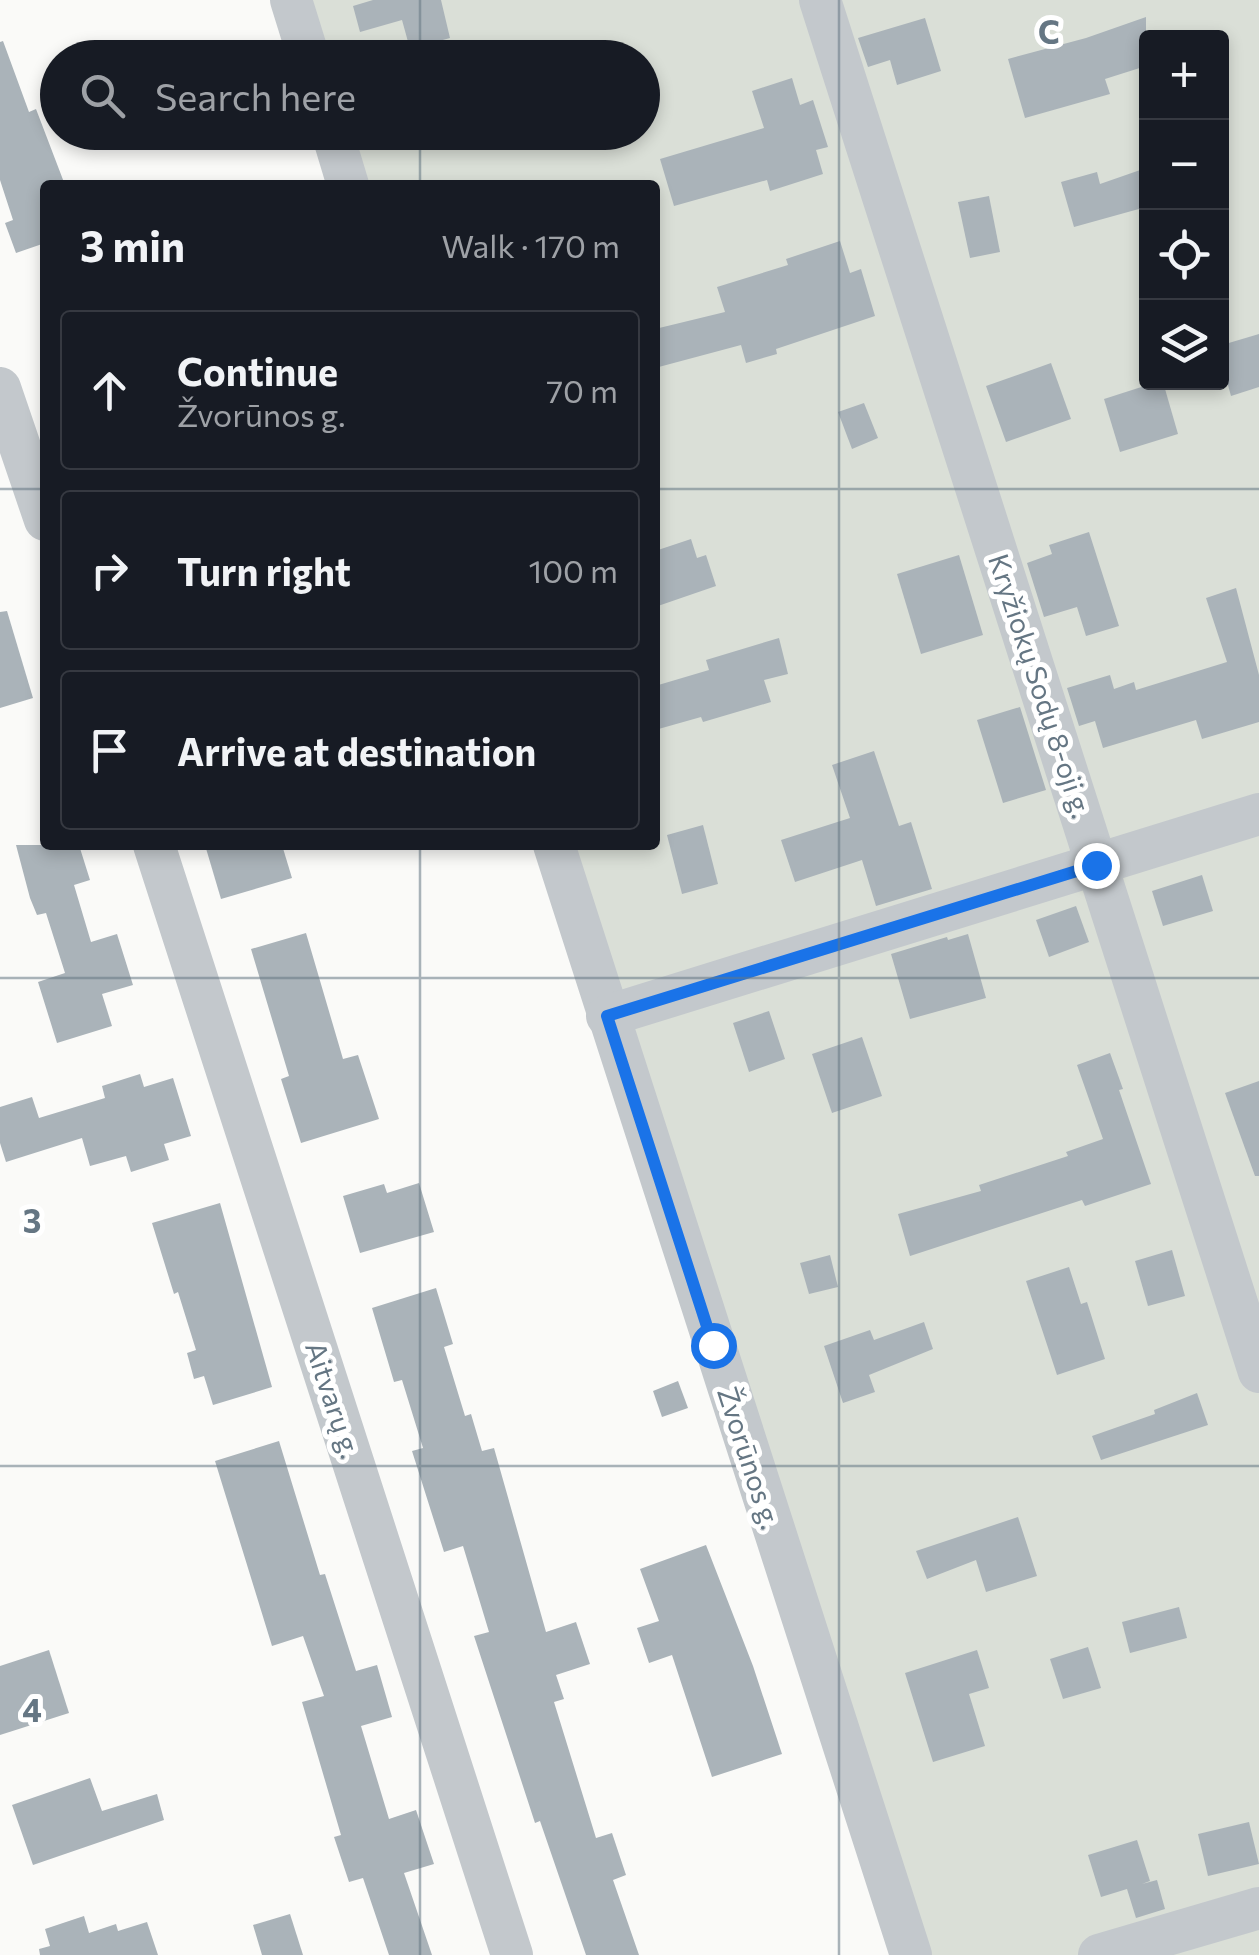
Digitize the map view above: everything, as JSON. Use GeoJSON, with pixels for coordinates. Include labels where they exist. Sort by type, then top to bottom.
{"type":"FeatureCollection","features":[{"type":"Feature","properties":{"kind":"street"},"geometry":{"type":"LineString","coordinates":[[291,0],[303,40]]}},
{"type":"Feature","properties":{"kind":"street","name":"Kryžiokų Sodų 8-oji g."},"geometry":{"type":"LineString","coordinates":[[820,0],[1259,1372]]}},
{"type":"Feature","properties":{"kind":"street"},"geometry":{"type":"LineString","coordinates":[[337,150],[346,180]]}},
{"type":"Feature","properties":{"kind":"street"},"geometry":{"type":"LineString","coordinates":[[0,388],[40,505]]}},
{"type":"Feature","properties":{"kind":"street"},"geometry":{"type":"LineString","coordinates":[[607,1016],[1259,814]]}},
{"type":"Feature","properties":{"kind":"street","name":"Aitvarų g."},"geometry":{"type":"LineString","coordinates":[[156,850],[512,1955]]}},
{"type":"Feature","properties":{"kind":"street","name":"Žvorūnos g."},"geometry":{"type":"LineString","coordinates":[[556,850],[910,1955]]}},
{"type":"Feature","properties":{"kind":"street"},"geometry":{"type":"LineString","coordinates":[[1099,1955],[1259,1908]]}},
{"type":"Feature","properties":{"kind":"shaded area"},"geometry":{"type":"Polygon","coordinates":[[[295,0],[1259,0],[1259,1955],[926,1955],[569,850],[660,850],[660,180],[352,180],[343,150],[660,150],[660,40],[308,40],[295,0]]]}},
{"type":"Feature","properties":{"kind":"building"},"geometry":{"type":"Polygon","coordinates":[[[373,0],[441,0],[450,38],[408,40],[402,20],[360,32],[353,6],[373,0]]]}},
{"type":"Feature","properties":{"kind":"building"},"geometry":{"type":"Polygon","coordinates":[[[1146,17],[1146,30],[1139,30],[1139,68],[1105,79],[1110,94],[1025,118],[1008,59],[1146,17]]]}},
{"type":"Feature","properties":{"kind":"building"},"geometry":{"type":"Polygon","coordinates":[[[925,18],[941,71],[897,85],[890,60],[868,67],[858,38],[925,18]]]}},
{"type":"Feature","properties":{"kind":"building"},"geometry":{"type":"Polygon","coordinates":[[[3,41],[29,112],[36,109],[40,119],[40,150],[52,150],[63,180],[40,180],[40,245],[16,253],[5,223],[13,220],[0,180],[3,41]]]}},
{"type":"Feature","properties":{"kind":"building"},"geometry":{"type":"Polygon","coordinates":[[[792,78],[800,105],[813,100],[828,147],[816,150],[823,174],[770,191],[767,180],[674,206],[660,159],[764,128],[752,91],[792,78]]]}},
{"type":"Feature","properties":{"kind":"building"},"geometry":{"type":"Polygon","coordinates":[[[1139,170],[1139,209],[1074,227],[1061,182],[1097,172],[1100,184],[1139,170]]]}},
{"type":"Feature","properties":{"kind":"building"},"geometry":{"type":"Polygon","coordinates":[[[989,196],[1000,252],[970,258],[958,202],[989,196]]]}},
{"type":"Feature","properties":{"kind":"building"},"geometry":{"type":"Polygon","coordinates":[[[840,241],[850,273],[861,269],[875,316],[746,363],[741,345],[660,367],[660,328],[725,312],[717,287],[788,265],[786,259],[840,241]]]}},
{"type":"Feature","properties":{"kind":"building"},"geometry":{"type":"Polygon","coordinates":[[[1259,334],[1259,387],[1231,396],[1229,343],[1259,334]]]}},
{"type":"Feature","properties":{"kind":"building"},"geometry":{"type":"Polygon","coordinates":[[[1051,363],[1071,419],[1006,442],[986,386],[1051,363]]]}},
{"type":"Feature","properties":{"kind":"building"},"geometry":{"type":"Polygon","coordinates":[[[1139,388],[1165,390],[1178,434],[1120,452],[1104,399],[1139,388]]]}},
{"type":"Feature","properties":{"kind":"building"},"geometry":{"type":"Polygon","coordinates":[[[864,403],[878,438],[852,449],[838,412],[864,403]]]}},
{"type":"Feature","properties":{"kind":"building"},"geometry":{"type":"Polygon","coordinates":[[[1089,532],[1119,626],[1086,636],[1077,607],[1044,617],[1027,563],[1052,554],[1049,545],[1089,532]]]}},
{"type":"Feature","properties":{"kind":"building"},"geometry":{"type":"Polygon","coordinates":[[[691,539],[697,558],[706,555],[716,586],[660,605],[660,549],[691,539]]]}},
{"type":"Feature","properties":{"kind":"building"},"geometry":{"type":"Polygon","coordinates":[[[959,555],[983,635],[921,654],[897,574],[959,555]]]}},
{"type":"Feature","properties":{"kind":"building"},"geometry":{"type":"Polygon","coordinates":[[[1236,588],[1259,675],[1259,722],[1202,739],[1196,720],[1103,748],[1095,721],[1079,726],[1067,688],[1110,675],[1114,689],[1134,682],[1136,690],[1227,662],[1206,598],[1236,588]]]}},
{"type":"Feature","properties":{"kind":"building"},"geometry":{"type":"Polygon","coordinates":[[[7,611],[33,698],[0,708],[0,612],[7,611]]]}},
{"type":"Feature","properties":{"kind":"building"},"geometry":{"type":"Polygon","coordinates":[[[779,638],[788,674],[764,680],[771,702],[703,722],[701,717],[660,729],[660,685],[709,670],[706,660],[779,638]]]}},
{"type":"Feature","properties":{"kind":"building"},"geometry":{"type":"Polygon","coordinates":[[[1020,707],[1046,790],[1003,803],[977,720],[1020,707]]]}},
{"type":"Feature","properties":{"kind":"building"},"geometry":{"type":"Polygon","coordinates":[[[874,751],[899,826],[911,822],[932,889],[876,906],[862,860],[795,882],[781,840],[850,818],[832,765],[874,751]]]}},
{"type":"Feature","properties":{"kind":"building"},"geometry":{"type":"Polygon","coordinates":[[[703,825],[718,884],[682,894],[667,835],[703,825]]]}},
{"type":"Feature","properties":{"kind":"building"},"geometry":{"type":"Polygon","coordinates":[[[16,845],[40,845],[40,850],[81,850],[90,880],[74,885],[91,942],[117,934],[133,985],[102,994],[112,1026],[57,1043],[38,982],[65,973],[46,913],[37,915],[16,845]]]}},
{"type":"Feature","properties":{"kind":"building"},"geometry":{"type":"Polygon","coordinates":[[[206,850],[284,850],[292,878],[221,899],[206,850]]]}},
{"type":"Feature","properties":{"kind":"building"},"geometry":{"type":"Polygon","coordinates":[[[1202,875],[1213,911],[1163,926],[1152,891],[1202,875]]]}},
{"type":"Feature","properties":{"kind":"building"},"geometry":{"type":"Polygon","coordinates":[[[1076,906],[1089,942],[1049,957],[1036,920],[1076,906]]]}},
{"type":"Feature","properties":{"kind":"building"},"geometry":{"type":"Polygon","coordinates":[[[306,933],[343,1059],[358,1055],[379,1119],[301,1143],[281,1079],[289,1076],[251,949],[306,933]]]}},
{"type":"Feature","properties":{"kind":"building"},"geometry":{"type":"Polygon","coordinates":[[[968,934],[986,998],[910,1019],[891,954],[968,934]]]}},
{"type":"Feature","properties":{"kind":"building"},"geometry":{"type":"Polygon","coordinates":[[[769,1011],[785,1059],[749,1072],[733,1023],[769,1011]]]}},
{"type":"Feature","properties":{"kind":"building"},"geometry":{"type":"Polygon","coordinates":[[[862,1037],[882,1096],[832,1113],[812,1054],[862,1037]]]}},
{"type":"Feature","properties":{"kind":"building"},"geometry":{"type":"Polygon","coordinates":[[[1110,1053],[1151,1184],[1085,1206],[1082,1200],[910,1256],[898,1214],[981,1191],[979,1185],[1068,1156],[1066,1152],[1103,1139],[1077,1065],[1110,1053]]]}},
{"type":"Feature","properties":{"kind":"building"},"geometry":{"type":"Polygon","coordinates":[[[140,1074],[144,1087],[173,1078],[191,1136],[164,1144],[169,1160],[131,1172],[126,1156],[90,1166],[82,1138],[6,1162],[0,1143],[0,1107],[32,1097],[39,1118],[105,1098],[102,1086],[140,1074]]]}},
{"type":"Feature","properties":{"kind":"building"},"geometry":{"type":"Polygon","coordinates":[[[1259,1081],[1259,1176],[1255,1176],[1225,1093],[1259,1081]]]}},
{"type":"Feature","properties":{"kind":"building"},"geometry":{"type":"Polygon","coordinates":[[[419,1183],[434,1232],[360,1253],[343,1196],[384,1184],[387,1193],[419,1183]]]}},
{"type":"Feature","properties":{"kind":"building"},"geometry":{"type":"Polygon","coordinates":[[[220,1203],[272,1387],[213,1405],[204,1376],[194,1379],[187,1353],[196,1350],[152,1223],[220,1203]]]}},
{"type":"Feature","properties":{"kind":"building"},"geometry":{"type":"Polygon","coordinates":[[[1172,1250],[1185,1296],[1148,1306],[1135,1261],[1172,1250]]]}},
{"type":"Feature","properties":{"kind":"building"},"geometry":{"type":"Polygon","coordinates":[[[830,1255],[838,1287],[809,1294],[800,1263],[830,1255]]]}},
{"type":"Feature","properties":{"kind":"building"},"geometry":{"type":"Polygon","coordinates":[[[1069,1267],[1081,1304],[1087,1302],[1105,1359],[1057,1375],[1026,1281],[1069,1267]]]}},
{"type":"Feature","properties":{"kind":"building"},"geometry":{"type":"Polygon","coordinates":[[[436,1288],[453,1344],[444,1347],[465,1416],[471,1414],[482,1451],[494,1448],[546,1632],[576,1622],[590,1664],[556,1675],[564,1699],[554,1702],[596,1838],[612,1833],[626,1875],[613,1880],[639,1955],[586,1955],[540,1821],[535,1823],[474,1636],[489,1632],[463,1546],[444,1552],[412,1451],[423,1448],[402,1380],[394,1382],[372,1308],[436,1288]]]}},
{"type":"Feature","properties":{"kind":"building"},"geometry":{"type":"Polygon","coordinates":[[[924,1322],[933,1349],[869,1375],[875,1392],[843,1403],[824,1346],[870,1330],[874,1340],[924,1322]]]}},
{"type":"Feature","properties":{"kind":"building"},"geometry":{"type":"Polygon","coordinates":[[[678,1381],[688,1408],[662,1417],[653,1391],[678,1381]]]}},
{"type":"Feature","properties":{"kind":"building"},"geometry":{"type":"Polygon","coordinates":[[[1197,1393],[1208,1425],[1101,1460],[1092,1436],[1155,1414],[1154,1410],[1197,1393]]]}},
{"type":"Feature","properties":{"kind":"building"},"geometry":{"type":"Polygon","coordinates":[[[279,1441],[320,1575],[325,1574],[356,1671],[377,1665],[392,1717],[361,1726],[389,1819],[416,1810],[434,1864],[404,1873],[432,1955],[389,1955],[363,1878],[349,1882],[334,1837],[341,1835],[302,1702],[324,1696],[303,1636],[272,1646],[215,1461],[279,1441]]]}},
{"type":"Feature","properties":{"kind":"building"},"geometry":{"type":"Polygon","coordinates":[[[1018,1517],[1037,1576],[986,1592],[976,1560],[927,1579],[916,1551],[1018,1517]]]}},
{"type":"Feature","properties":{"kind":"building"},"geometry":{"type":"Polygon","coordinates":[[[706,1545],[782,1754],[712,1777],[672,1655],[649,1663],[637,1628],[659,1621],[640,1569],[706,1545]]]}},
{"type":"Feature","properties":{"kind":"building"},"geometry":{"type":"Polygon","coordinates":[[[1179,1607],[1187,1638],[1130,1653],[1122,1622],[1179,1607]]]}},
{"type":"Feature","properties":{"kind":"building"},"geometry":{"type":"Polygon","coordinates":[[[1088,1647],[1101,1688],[1063,1699],[1050,1659],[1088,1647]]]}},
{"type":"Feature","properties":{"kind":"building"},"geometry":{"type":"Polygon","coordinates":[[[49,1650],[69,1713],[0,1735],[0,1666],[49,1650]]]}},
{"type":"Feature","properties":{"kind":"building"},"geometry":{"type":"Polygon","coordinates":[[[977,1650],[989,1688],[969,1694],[985,1746],[933,1762],[905,1673],[977,1650]]]}},
{"type":"Feature","properties":{"kind":"building"},"geometry":{"type":"Polygon","coordinates":[[[90,1778],[102,1811],[157,1794],[164,1820],[33,1865],[12,1805],[90,1778]]]}},
{"type":"Feature","properties":{"kind":"building"},"geometry":{"type":"Polygon","coordinates":[[[1249,1822],[1259,1864],[1208,1876],[1198,1834],[1249,1822]]]}},
{"type":"Feature","properties":{"kind":"building"},"geometry":{"type":"Polygon","coordinates":[[[1137,1840],[1150,1881],[1142,1884],[1157,1880],[1165,1909],[1136,1918],[1127,1889],[1101,1897],[1088,1855],[1137,1840]]]}},
{"type":"Feature","properties":{"kind":"building"},"geometry":{"type":"Polygon","coordinates":[[[290,1914],[303,1955],[262,1955],[253,1925],[290,1914]]]}},
{"type":"Feature","properties":{"kind":"building"},"geometry":{"type":"Polygon","coordinates":[[[84,1916],[89,1933],[116,1924],[118,1931],[147,1922],[158,1955],[40,1955],[39,1949],[50,1946],[45,1929],[84,1916]]]}},
{"type":"Feature","properties":{"kind":"route"},"geometry":{"type":"LineString","coordinates":[[713,1345],[607,1016],[1096,865]]}}]}
